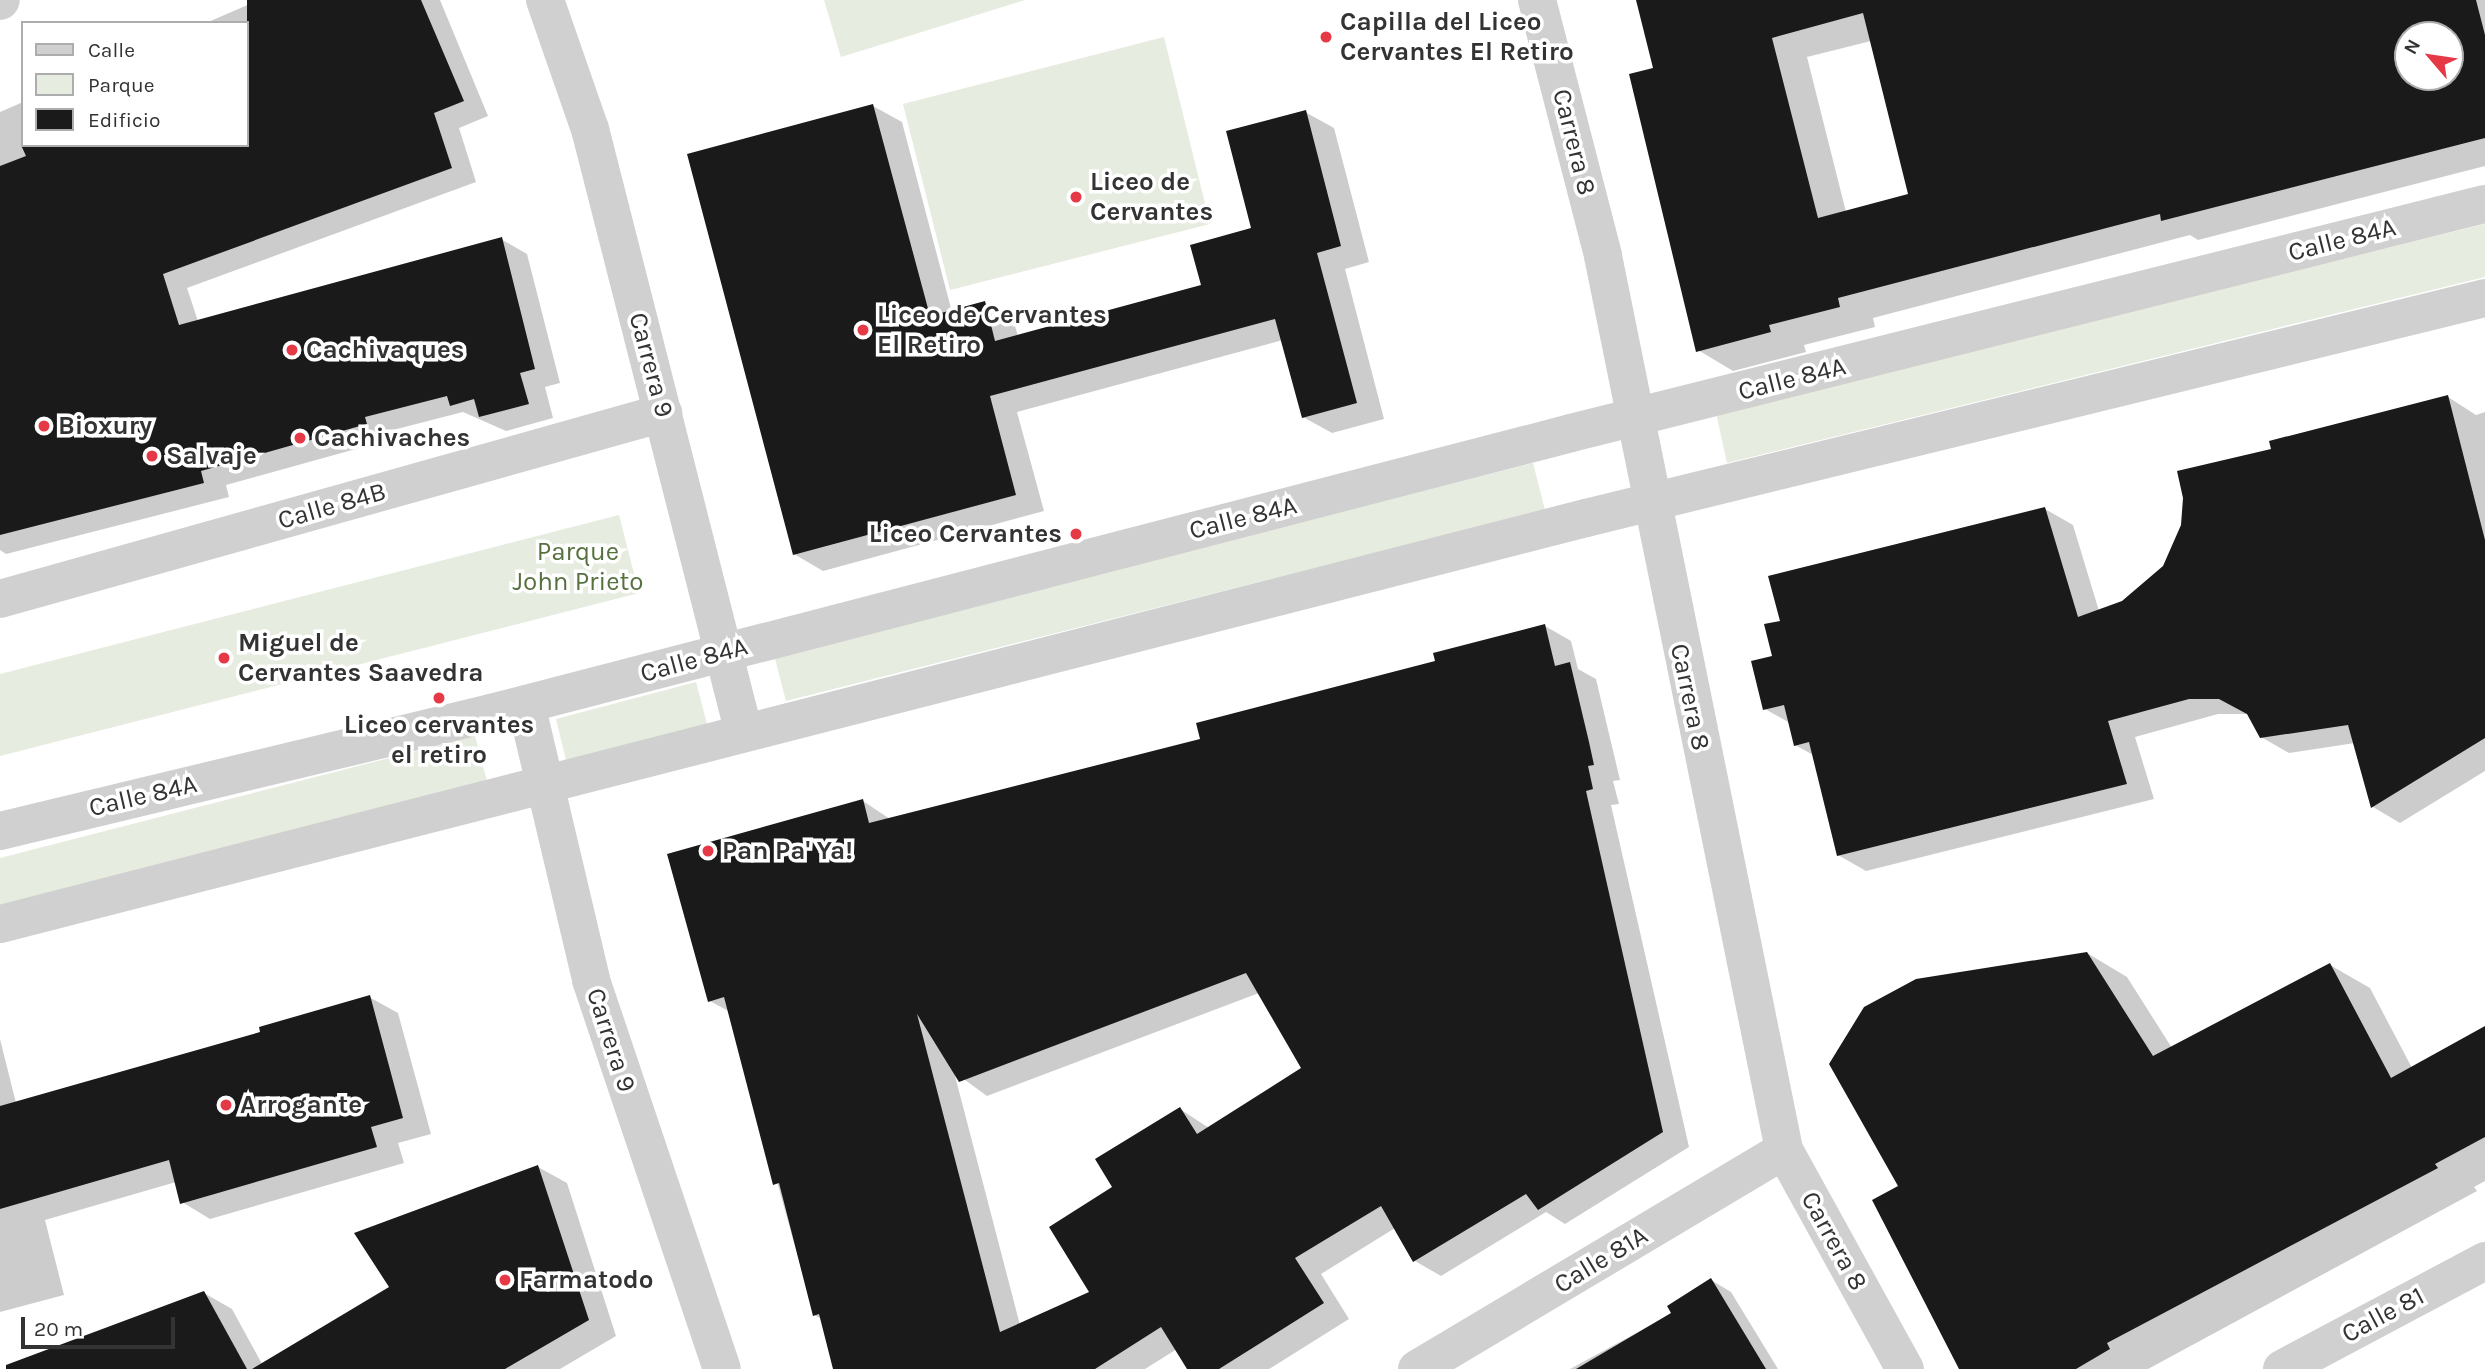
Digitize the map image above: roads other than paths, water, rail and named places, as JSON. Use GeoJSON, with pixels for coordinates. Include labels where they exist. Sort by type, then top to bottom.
{"type":"FeatureCollection","features":[{"type":"Feature","properties":{"kind":"street","name":"Carrera 9"},"geometry":{"type":"LineString","coordinates":[[545,0],[590,129],[744,733]]}},
{"type":"Feature","properties":{"kind":"street","name":"Carrera 8"},"geometry":{"type":"LineString","coordinates":[[1538,0],[1603,256],[1649,503],[1784,1150],[1905,1369]]}},
{"type":"Feature","properties":{"kind":"street","name":"Calle 84A"},"geometry":{"type":"LineString","coordinates":[[0,831],[526,704],[1633,418],[2485,204]]}},
{"type":"Feature","properties":{"kind":"street"},"geometry":{"type":"LineString","coordinates":[[0,924],[547,788],[744,733],[1649,503],[2485,298]]}},
{"type":"Feature","properties":{"kind":"street","name":"Calle 84B"},"geometry":{"type":"LineString","coordinates":[[0,598],[663,412]]}},
{"type":"Feature","properties":{"kind":"street","name":"Carrera 9"},"geometry":{"type":"LineString","coordinates":[[526,704],[591,980],[720,1368]]}},
{"type":"Feature","properties":{"kind":"street","name":"Calle 81A"},"geometry":{"type":"LineString","coordinates":[[1417,1369],[1784,1150]]}},
{"type":"Feature","properties":{"kind":"street","name":"Calle 81"},"geometry":{"type":"LineString","coordinates":[[2282,1369],[2485,1261]]}},
{"type":"Feature","properties":{"kind":"place","name":"Capilla del Liceo Cervantes El Retiro"},"geometry":{"type":"Point","coordinates":[1326,37]}},
{"type":"Feature","properties":{"kind":"place","name":"Liceo de Cervantes"},"geometry":{"type":"Point","coordinates":[1076,197]}},
{"type":"Feature","properties":{"kind":"place","name":"Liceo de Cervantes El Retiro"},"geometry":{"type":"Point","coordinates":[863,330]}},
{"type":"Feature","properties":{"kind":"place","name":"Cachivaques"},"geometry":{"type":"Point","coordinates":[292,350]}},
{"type":"Feature","properties":{"kind":"place","name":"Bioxury"},"geometry":{"type":"Point","coordinates":[44,426]}},
{"type":"Feature","properties":{"kind":"place","name":"Cachivaches"},"geometry":{"type":"Point","coordinates":[300,438]}},
{"type":"Feature","properties":{"kind":"place","name":"Salvaje"},"geometry":{"type":"Point","coordinates":[152,456]}},
{"type":"Feature","properties":{"kind":"place","name":"Liceo Cervantes"},"geometry":{"type":"Point","coordinates":[1076,534]}},
{"type":"Feature","properties":{"kind":"place","name":"Miguel de Cervantes Saavedra"},"geometry":{"type":"Point","coordinates":[224,658]}},
{"type":"Feature","properties":{"kind":"place","name":"Liceo cervantes el retiro"},"geometry":{"type":"Point","coordinates":[439,698]}},
{"type":"Feature","properties":{"kind":"place","name":"Pan Pa' Ya!"},"geometry":{"type":"Point","coordinates":[708,851]}},
{"type":"Feature","properties":{"kind":"place","name":"Arrogante"},"geometry":{"type":"Point","coordinates":[226,1105]}},
{"type":"Feature","properties":{"kind":"place","name":"Farmatodo"},"geometry":{"type":"Point","coordinates":[505,1280]}},
{"type":"Feature","properties":{"kind":"park label","name":"Parque John Prieto"},"geometry":{"type":"Point","coordinates":[578,567]}}]}
